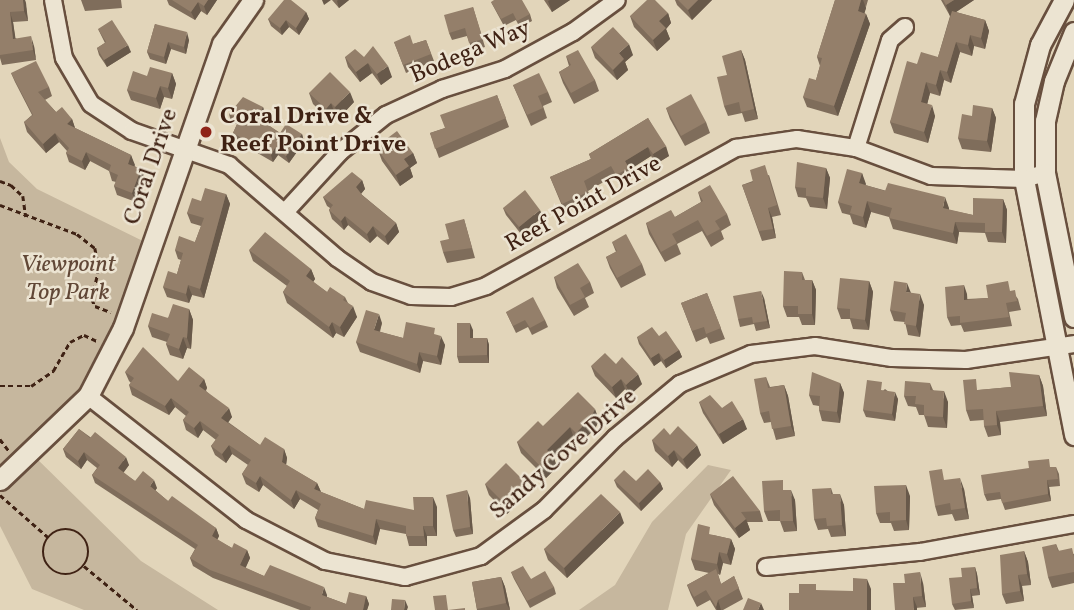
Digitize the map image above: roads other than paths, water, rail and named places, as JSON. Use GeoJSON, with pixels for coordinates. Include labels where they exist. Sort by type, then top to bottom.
{"type":"FeatureCollection","features":[{"type":"Feature","properties":{"kind":"street","name":"Reef Point Drive"},"geometry":{"type":"LineString","coordinates":[[53,0],[64,58],[91,104],[132,131],[229,165],[372,282],[411,296],[451,297],[486,286],[736,148],[797,139],[856,148],[932,176],[1024,179],[1045,173]]}},
{"type":"Feature","properties":{"kind":"street","name":"Coral Drive"},"geometry":{"type":"LineString","coordinates":[[0,480],[88,396],[127,318],[183,149],[222,44],[253,0]]}},
{"type":"Feature","properties":{"kind":"street","name":"Bodega Way"},"geometry":{"type":"LineString","coordinates":[[286,211],[340,152],[386,115],[442,89],[505,69],[573,32],[617,0]]}},
{"type":"Feature","properties":{"kind":"street"},"geometry":{"type":"LineString","coordinates":[[1064,0],[1040,45],[1024,104],[1024,179],[1055,349],[1074,435]]}},
{"type":"Feature","properties":{"kind":"street"},"geometry":{"type":"LineString","coordinates":[[856,148],[890,40],[905,27]]}},
{"type":"Feature","properties":{"kind":"street"},"geometry":{"type":"LineString","coordinates":[[1074,32],[1054,81],[1045,121],[1045,173],[1074,317]]}},
{"type":"Feature","properties":{"kind":"street","name":"Sandy Cove Drive"},"geometry":{"type":"LineString","coordinates":[[88,396],[246,520],[325,561],[405,577],[481,556],[544,510],[615,438],[680,383],[751,354],[815,346],[892,358],[966,360],[1055,349],[1074,344]]}},
{"type":"Feature","properties":{"kind":"street"},"geometry":{"type":"LineString","coordinates":[[766,567],[920,552],[1074,524]]}},
{"type":"Feature","properties":{"kind":"place","name":"Coral Drive & Reef Point Drive"},"geometry":{"type":"Point","coordinates":[206,132]}},
{"type":"Feature","properties":{"kind":"park label","name":"Viewpoint Top Park"},"geometry":{"type":"Point","coordinates":[68,280]}}]}
